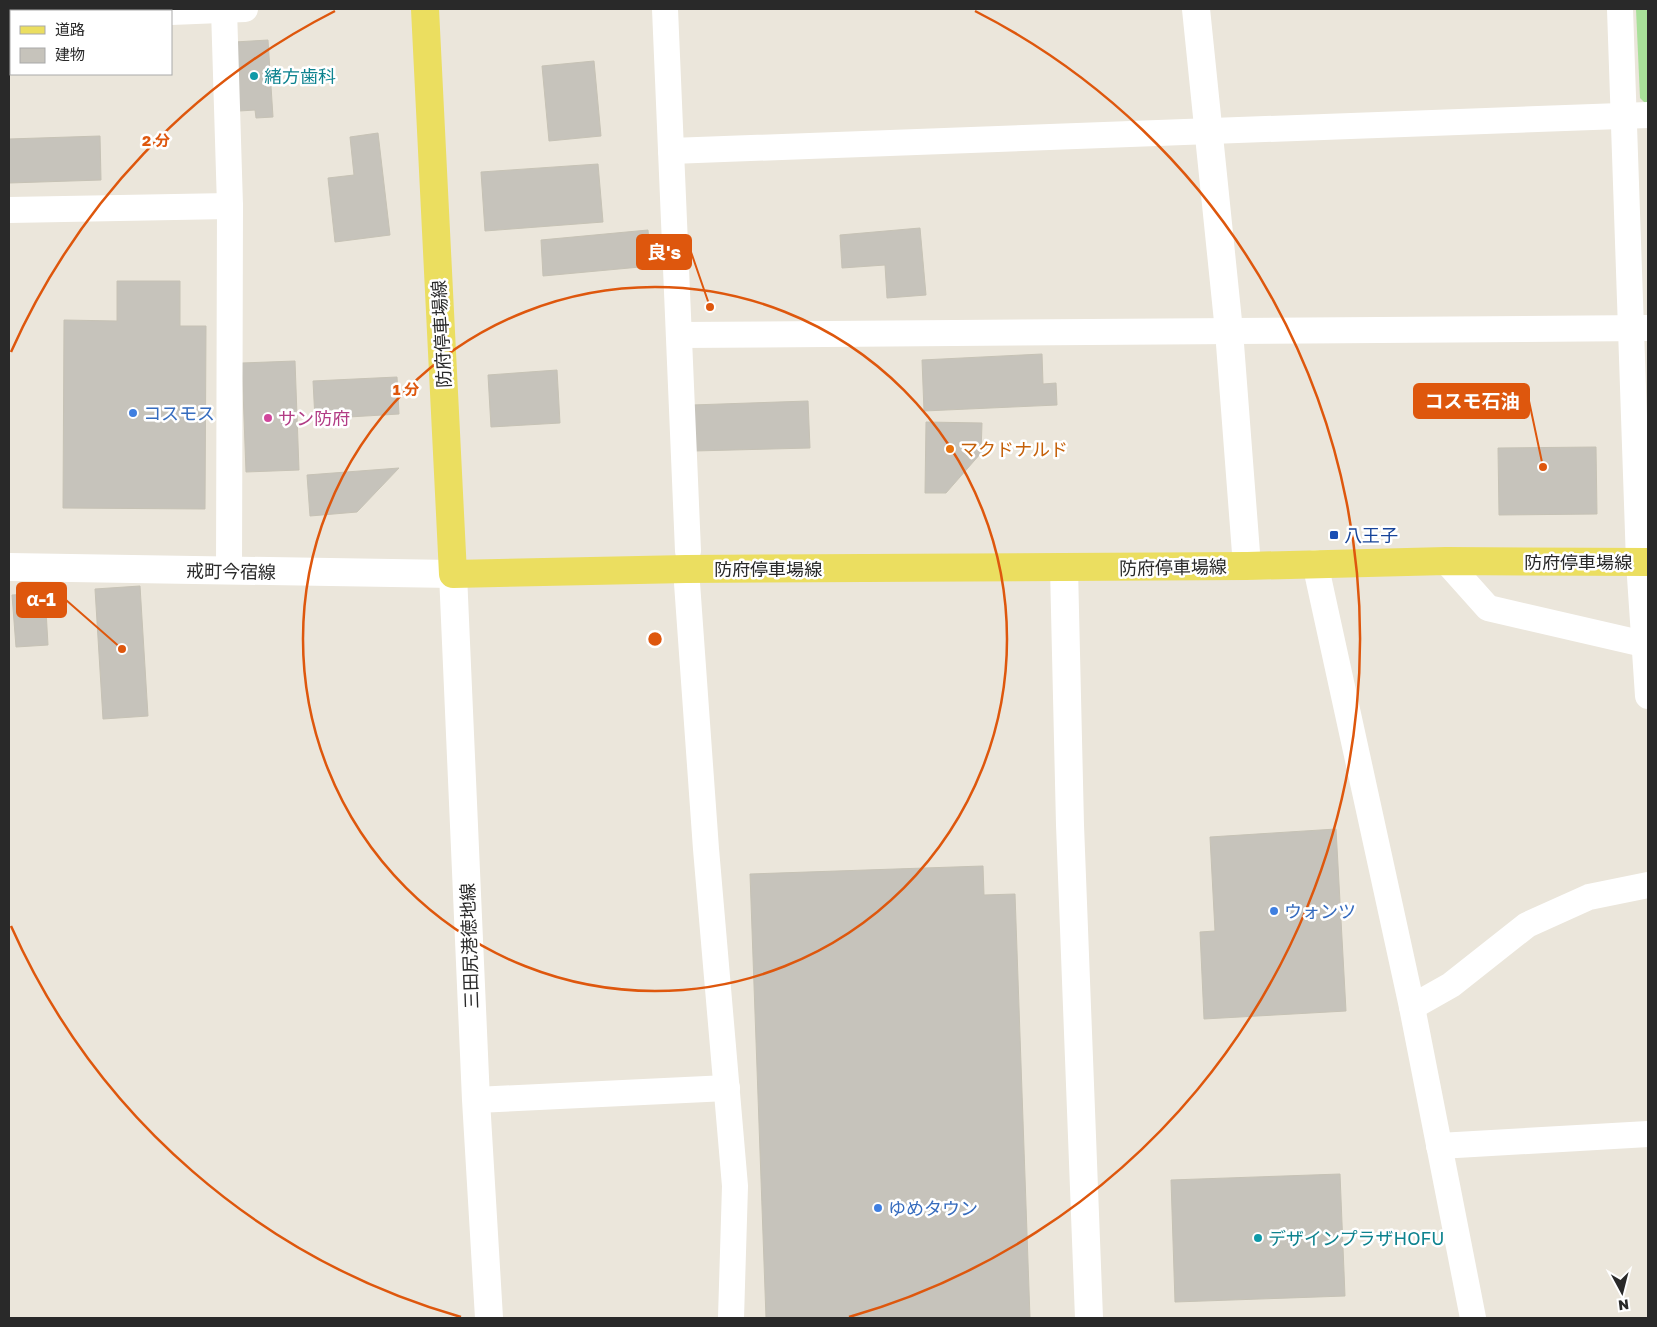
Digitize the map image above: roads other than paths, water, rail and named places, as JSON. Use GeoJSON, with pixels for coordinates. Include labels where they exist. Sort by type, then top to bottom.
{"type":"FeatureCollection","features":[{"type":"Feature","properties":{"kind":"main road","name":"防府停車場線"},"geometry":{"type":"LineString","coordinates":[[424,9],[453,574],[687,560],[1064,568],[1446,561],[1644,562]]}},
{"type":"Feature","properties":{"kind":"street"},"geometry":{"type":"LineString","coordinates":[[172,12],[231,9],[229,571]]}},
{"type":"Feature","properties":{"kind":"street"},"geometry":{"type":"LineString","coordinates":[[665,9],[687,560],[735,1186],[731,1318]]}},
{"type":"Feature","properties":{"kind":"street"},"geometry":{"type":"LineString","coordinates":[[1196,9],[1229,331],[1247,566]]}},
{"type":"Feature","properties":{"kind":"street"},"geometry":{"type":"LineString","coordinates":[[1620,9],[1623,116],[1640,329],[1648,696]]}},
{"type":"Feature","properties":{"kind":"street"},"geometry":{"type":"LineString","coordinates":[[671,151],[1648,115]]}},
{"type":"Feature","properties":{"kind":"street"},"geometry":{"type":"LineString","coordinates":[[9,210],[230,206]]}},
{"type":"Feature","properties":{"kind":"street"},"geometry":{"type":"LineString","coordinates":[[679,335],[1640,329]]}},
{"type":"Feature","properties":{"kind":"street"},"geometry":{"type":"LineString","coordinates":[[1446,561],[1488,608],[1646,645]]}},
{"type":"Feature","properties":{"kind":"street"},"geometry":{"type":"LineString","coordinates":[[1315,563],[1412,1007],[1473,1318]]}},
{"type":"Feature","properties":{"kind":"street","name":"戒町今宿線"},"geometry":{"type":"LineString","coordinates":[[9,566],[453,574]]}},
{"type":"Feature","properties":{"kind":"street"},"geometry":{"type":"LineString","coordinates":[[1064,568],[1070,825],[1089,1318]]}},
{"type":"Feature","properties":{"kind":"street","name":"三田尻港徳地線"},"geometry":{"type":"LineString","coordinates":[[453,574],[476,1100],[489,1318]]}},
{"type":"Feature","properties":{"kind":"street"},"geometry":{"type":"LineString","coordinates":[[1412,1007],[1450,985],[1527,925],[1588,897],[1648,885]]}},
{"type":"Feature","properties":{"kind":"street"},"geometry":{"type":"LineString","coordinates":[[476,1100],[727,1088]]}},
{"type":"Feature","properties":{"kind":"street"},"geometry":{"type":"LineString","coordinates":[[1439,1146],[1648,1134]]}},
{"type":"Feature","properties":{"kind":"place","name":"緒方歯科"},"geometry":{"type":"Point","coordinates":[254,76]}},
{"type":"Feature","properties":{"kind":"place","name":"良's"},"geometry":{"type":"Point","coordinates":[710,307]}},
{"type":"Feature","properties":{"kind":"place","name":"コスモス"},"geometry":{"type":"Point","coordinates":[133,413]}},
{"type":"Feature","properties":{"kind":"place","name":"サン防府"},"geometry":{"type":"Point","coordinates":[268,418]}},
{"type":"Feature","properties":{"kind":"place","name":"マクドナルド"},"geometry":{"type":"Point","coordinates":[950,449]}},
{"type":"Feature","properties":{"kind":"place","name":"コスモ石油"},"geometry":{"type":"Point","coordinates":[1543,467]}},
{"type":"Feature","properties":{"kind":"place","name":"八王子"},"geometry":{"type":"Point","coordinates":[1334,535]}},
{"type":"Feature","properties":{"kind":"place","name":"α-1"},"geometry":{"type":"Point","coordinates":[122,649]}},
{"type":"Feature","properties":{"kind":"place","name":"ウォンツ"},"geometry":{"type":"Point","coordinates":[1274,911]}},
{"type":"Feature","properties":{"kind":"place","name":"ゆめタウン"},"geometry":{"type":"Point","coordinates":[878,1208]}},
{"type":"Feature","properties":{"kind":"place","name":"デザインプラザHOFU"},"geometry":{"type":"Point","coordinates":[1258,1238]}}]}
